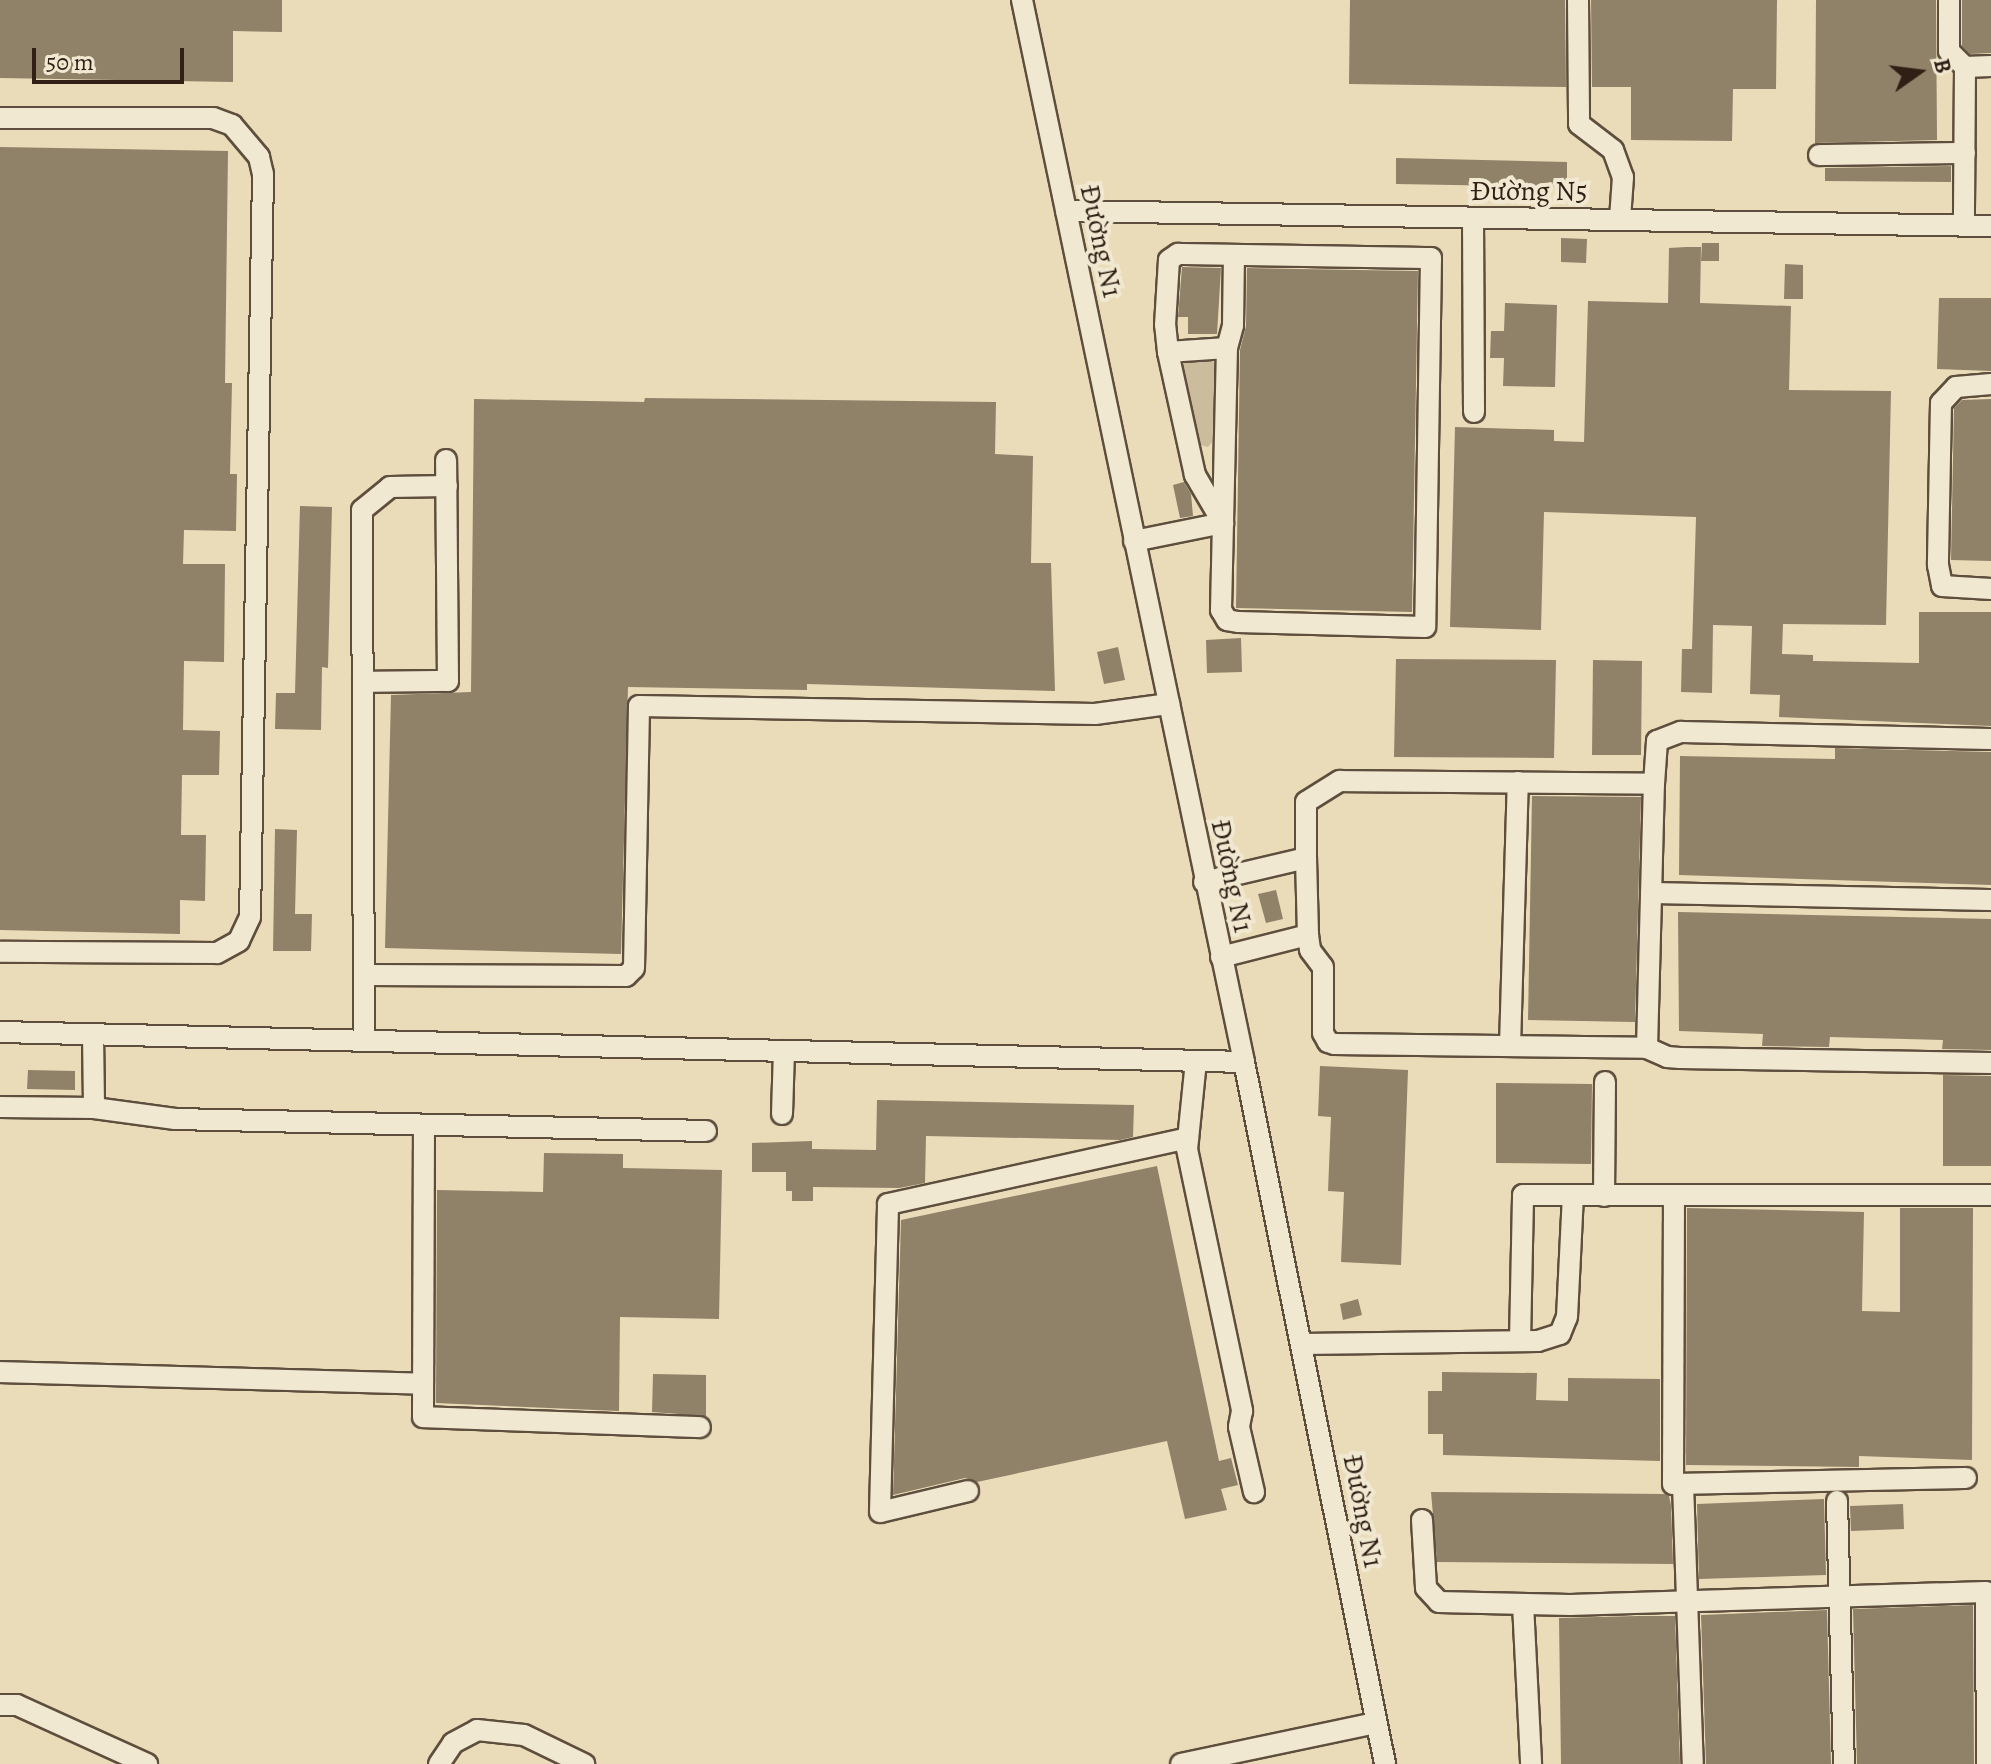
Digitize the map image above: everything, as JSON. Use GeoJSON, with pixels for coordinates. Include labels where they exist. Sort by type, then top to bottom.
{"type":"FeatureCollection","features":[{"type":"Feature","properties":{"kind":"street","name":"Đường N1"},"geometry":{"type":"LineString","coordinates":[[1022,0],[1244,1062],[1385,1764]]}},
{"type":"Feature","properties":{"kind":"street"},"geometry":{"type":"LineString","coordinates":[[1578,0],[1579,124],[1613,150],[1623,177],[1620,219]]}},
{"type":"Feature","properties":{"kind":"street"},"geometry":{"type":"LineString","coordinates":[[1949,0],[1949,51],[1965,67],[1964,225]]}},
{"type":"Feature","properties":{"kind":"street"},"geometry":{"type":"LineString","coordinates":[[1965,67],[1991,66]]}},
{"type":"Feature","properties":{"kind":"street"},"geometry":{"type":"LineString","coordinates":[[0,118],[213,118],[232,125],[259,157],[263,174],[250,917],[239,941],[217,953],[0,952]]}},
{"type":"Feature","properties":{"kind":"street"},"geometry":{"type":"LineString","coordinates":[[1819,155],[1965,153]]}},
{"type":"Feature","properties":{"kind":"street","name":"Đường N5"},"geometry":{"type":"LineString","coordinates":[[1066,211],[1991,226]]}},
{"type":"Feature","properties":{"kind":"street"},"geometry":{"type":"LineString","coordinates":[[1473,218],[1474,412]]}},
{"type":"Feature","properties":{"kind":"street"},"geometry":{"type":"LineString","coordinates":[[1223,523],[1195,475],[1168,352],[1165,325],[1169,260],[1178,254],[1431,258],[1425,627],[1227,620],[1221,610],[1223,523],[1227,348],[1233,325],[1234,255]]}},
{"type":"Feature","properties":{"kind":"street"},"geometry":{"type":"LineString","coordinates":[[1168,352],[1227,348]]}},
{"type":"Feature","properties":{"kind":"street"},"geometry":{"type":"LineString","coordinates":[[1991,384],[1956,387],[1941,403],[1938,565],[1942,586],[1991,589]]}},
{"type":"Feature","properties":{"kind":"street"},"geometry":{"type":"LineString","coordinates":[[363,682],[448,681],[446,460]]}},
{"type":"Feature","properties":{"kind":"street"},"geometry":{"type":"LineString","coordinates":[[364,1041],[362,510],[390,487],[447,486]]}},
{"type":"Feature","properties":{"kind":"street"},"geometry":{"type":"LineString","coordinates":[[1134,541],[1223,523]]}},
{"type":"Feature","properties":{"kind":"street"},"geometry":{"type":"LineString","coordinates":[[364,975],[626,976],[634,968],[639,706],[1095,714],[1169,704]]}},
{"type":"Feature","properties":{"kind":"street"},"geometry":{"type":"LineString","coordinates":[[1647,1048],[1657,741],[1681,732],[1991,739]]}},
{"type":"Feature","properties":{"kind":"street"},"geometry":{"type":"LineString","coordinates":[[1654,784],[1351,780],[1330,785],[1306,802],[1308,935],[1310,950],[1323,967],[1323,1033],[1328,1042],[1647,1048],[1667,1057],[1680,1058],[1991,1063]]}},
{"type":"Feature","properties":{"kind":"street"},"geometry":{"type":"LineString","coordinates":[[1510,1046],[1518,782]]}},
{"type":"Feature","properties":{"kind":"street"},"geometry":{"type":"LineString","coordinates":[[1204,882],[1306,858]]}},
{"type":"Feature","properties":{"kind":"street"},"geometry":{"type":"LineString","coordinates":[[1651,893],[1991,900]]}},
{"type":"Feature","properties":{"kind":"street"},"geometry":{"type":"LineString","coordinates":[[1221,957],[1308,935]]}},
{"type":"Feature","properties":{"kind":"street"},"geometry":{"type":"LineString","coordinates":[[0,1032],[1244,1062]]}},
{"type":"Feature","properties":{"kind":"street"},"geometry":{"type":"LineString","coordinates":[[93,1034],[94,1108]]}},
{"type":"Feature","properties":{"kind":"street"},"geometry":{"type":"LineString","coordinates":[[782,1114],[784,1051]]}},
{"type":"Feature","properties":{"kind":"street"},"geometry":{"type":"LineString","coordinates":[[1196,1061],[1188,1138],[1199,1208],[1242,1411],[1239,1427],[1254,1492]]}},
{"type":"Feature","properties":{"kind":"street"},"geometry":{"type":"LineString","coordinates":[[1604,1196],[1605,1082]]}},
{"type":"Feature","properties":{"kind":"street"},"geometry":{"type":"LineString","coordinates":[[0,1107],[94,1108],[175,1119],[706,1131]]}},
{"type":"Feature","properties":{"kind":"street"},"geometry":{"type":"LineString","coordinates":[[424,1125],[423,1417],[700,1427]]}},
{"type":"Feature","properties":{"kind":"street"},"geometry":{"type":"LineString","coordinates":[[968,1491],[880,1512],[888,1204],[1188,1138]]}},
{"type":"Feature","properties":{"kind":"street"},"geometry":{"type":"LineString","coordinates":[[1520,1341],[1523,1195],[1991,1195]]}},
{"type":"Feature","properties":{"kind":"street"},"geometry":{"type":"LineString","coordinates":[[1301,1344],[1538,1341],[1560,1334],[1567,1317],[1573,1196]]}},
{"type":"Feature","properties":{"kind":"street"},"geometry":{"type":"LineString","coordinates":[[1674,1196],[1673,1484],[1966,1478]]}},
{"type":"Feature","properties":{"kind":"street"},"geometry":{"type":"LineString","coordinates":[[0,1372],[423,1384]]}},
{"type":"Feature","properties":{"kind":"street"},"geometry":{"type":"LineString","coordinates":[[1683,1484],[1693,1764]]}},
{"type":"Feature","properties":{"kind":"street"},"geometry":{"type":"LineString","coordinates":[[1837,1501],[1844,1764]]}},
{"type":"Feature","properties":{"kind":"street"},"geometry":{"type":"LineString","coordinates":[[1422,1520],[1426,1588],[1432,1598],[1439,1602],[1523,1604],[1986,1592],[1987,1764]]}},
{"type":"Feature","properties":{"kind":"street"},"geometry":{"type":"LineString","coordinates":[[1523,1604],[1531,1764]]}},
{"type":"Feature","properties":{"kind":"street"},"geometry":{"type":"LineString","coordinates":[[0,1705],[17,1705],[147,1764]]}},
{"type":"Feature","properties":{"kind":"street"},"geometry":{"type":"LineString","coordinates":[[1181,1764],[1376,1723]]}},
{"type":"Feature","properties":{"kind":"street"},"geometry":{"type":"LineString","coordinates":[[439,1764],[453,1743],[477,1730],[524,1735],[584,1764]]}},
{"type":"Feature","properties":{"kind":"shaded area"},"geometry":{"type":"Polygon","coordinates":[[[1190,359],[1207,359],[1215,363],[1215,439],[1208,447],[1196,444],[1181,366],[1190,359]]]}},
{"type":"Feature","properties":{"kind":"building"},"geometry":{"type":"Polygon","coordinates":[[[0,0],[282,0],[282,32],[233,31],[233,82],[0,78],[0,0]]]}},
{"type":"Feature","properties":{"kind":"building"},"geometry":{"type":"Polygon","coordinates":[[[1350,0],[1565,0],[1566,87],[1349,84],[1350,0]]]}},
{"type":"Feature","properties":{"kind":"building"},"geometry":{"type":"Polygon","coordinates":[[[1591,0],[1777,0],[1776,89],[1733,89],[1732,141],[1631,140],[1631,87],[1592,87],[1591,0]]]}},
{"type":"Feature","properties":{"kind":"building"},"geometry":{"type":"Polygon","coordinates":[[[1816,0],[1936,0],[1937,140],[1815,143],[1816,0]]]}},
{"type":"Feature","properties":{"kind":"building"},"geometry":{"type":"Polygon","coordinates":[[[1962,0],[1991,0],[1991,53],[1970,54],[1962,46],[1962,0]]]}},
{"type":"Feature","properties":{"kind":"building"},"geometry":{"type":"Polygon","coordinates":[[[0,147],[228,151],[225,383],[232,383],[230,474],[237,474],[236,531],[184,530],[183,564],[225,564],[224,662],[184,661],[183,730],[220,731],[219,775],[182,775],[181,835],[206,835],[205,901],[180,900],[180,934],[0,930],[0,147]]]}},
{"type":"Feature","properties":{"kind":"building"},"geometry":{"type":"Polygon","coordinates":[[[1396,158],[1567,162],[1567,187],[1396,184],[1396,158]]]}},
{"type":"Feature","properties":{"kind":"building"},"geometry":{"type":"Polygon","coordinates":[[[1951,166],[1951,182],[1825,181],[1825,168],[1951,166]]]}},
{"type":"Feature","properties":{"kind":"building"},"geometry":{"type":"Polygon","coordinates":[[[1561,238],[1587,239],[1586,263],[1561,262],[1561,238]]]}},
{"type":"Feature","properties":{"kind":"building"},"geometry":{"type":"Polygon","coordinates":[[[1702,243],[1719,243],[1719,261],[1701,261],[1702,243]]]}},
{"type":"Feature","properties":{"kind":"building"},"geometry":{"type":"Polygon","coordinates":[[[1701,247],[1700,303],[1791,306],[1789,390],[1891,391],[1886,625],[1783,624],[1782,654],[1813,655],[1813,661],[1919,663],[1919,612],[1991,612],[1991,726],[1779,717],[1780,695],[1750,694],[1752,626],[1713,625],[1712,693],[1681,692],[1682,649],[1692,649],[1696,517],[1544,512],[1541,630],[1450,627],[1455,427],[1554,430],[1554,441],[1584,442],[1588,301],[1668,303],[1669,248],[1701,247]]]}},
{"type":"Feature","properties":{"kind":"building"},"geometry":{"type":"Polygon","coordinates":[[[1785,264],[1803,265],[1803,299],[1784,299],[1785,264]]]}},
{"type":"Feature","properties":{"kind":"building"},"geometry":{"type":"Polygon","coordinates":[[[1182,267],[1221,268],[1217,334],[1188,334],[1188,317],[1178,317],[1182,267]]]}},
{"type":"Feature","properties":{"kind":"building"},"geometry":{"type":"Polygon","coordinates":[[[1247,268],[1418,271],[1412,612],[1236,608],[1240,350],[1246,326],[1247,268]]]}},
{"type":"Feature","properties":{"kind":"building"},"geometry":{"type":"Polygon","coordinates":[[[1939,298],[1991,298],[1991,371],[1937,369],[1939,298]]]}},
{"type":"Feature","properties":{"kind":"building"},"geometry":{"type":"Polygon","coordinates":[[[1505,303],[1557,305],[1555,387],[1503,386],[1504,358],[1490,358],[1491,331],[1504,331],[1505,303]]]}},
{"type":"Feature","properties":{"kind":"building"},"geometry":{"type":"Polygon","coordinates":[[[645,398],[996,402],[995,454],[1033,456],[1031,563],[1051,563],[1055,691],[807,684],[807,690],[628,687],[621,954],[385,948],[391,695],[471,692],[474,399],[644,402],[645,398]]]}},
{"type":"Feature","properties":{"kind":"building"},"geometry":{"type":"Polygon","coordinates":[[[1991,399],[1991,561],[1951,560],[1954,408],[1962,400],[1991,399]]]}},
{"type":"Feature","properties":{"kind":"building"},"geometry":{"type":"Polygon","coordinates":[[[1184,482],[1191,494],[1193,516],[1180,518],[1173,485],[1184,482]]]}},
{"type":"Feature","properties":{"kind":"building"},"geometry":{"type":"Polygon","coordinates":[[[300,506],[332,507],[328,668],[322,667],[321,730],[275,729],[276,693],[295,693],[300,506]]]}},
{"type":"Feature","properties":{"kind":"building"},"geometry":{"type":"Polygon","coordinates":[[[1241,638],[1242,672],[1207,673],[1206,640],[1241,638]]]}},
{"type":"Feature","properties":{"kind":"building"},"geometry":{"type":"Polygon","coordinates":[[[1118,647],[1125,680],[1104,684],[1097,652],[1118,647]]]}},
{"type":"Feature","properties":{"kind":"building"},"geometry":{"type":"Polygon","coordinates":[[[1396,659],[1556,660],[1554,758],[1394,757],[1396,659]]]}},
{"type":"Feature","properties":{"kind":"building"},"geometry":{"type":"Polygon","coordinates":[[[1593,660],[1642,661],[1641,755],[1592,755],[1593,660]]]}},
{"type":"Feature","properties":{"kind":"building"},"geometry":{"type":"Polygon","coordinates":[[[1835,748],[1991,752],[1991,885],[1679,875],[1680,756],[1835,759],[1835,748]]]}},
{"type":"Feature","properties":{"kind":"building"},"geometry":{"type":"Polygon","coordinates":[[[1532,796],[1641,797],[1635,1022],[1528,1020],[1532,796]]]}},
{"type":"Feature","properties":{"kind":"building"},"geometry":{"type":"Polygon","coordinates":[[[275,829],[297,830],[295,914],[312,914],[311,951],[273,951],[275,829]]]}},
{"type":"Feature","properties":{"kind":"building"},"geometry":{"type":"Polygon","coordinates":[[[1276,890],[1283,919],[1266,923],[1258,894],[1276,890]]]}},
{"type":"Feature","properties":{"kind":"building"},"geometry":{"type":"Polygon","coordinates":[[[1678,912],[1991,919],[1991,1050],[1942,1049],[1943,1040],[1830,1037],[1829,1047],[1762,1046],[1763,1034],[1679,1031],[1678,912]]]}},
{"type":"Feature","properties":{"kind":"building"},"geometry":{"type":"Polygon","coordinates":[[[1320,1066],[1408,1070],[1401,1265],[1341,1262],[1344,1192],[1328,1191],[1331,1117],[1318,1116],[1320,1066]]]}},
{"type":"Feature","properties":{"kind":"building"},"geometry":{"type":"Polygon","coordinates":[[[28,1070],[75,1071],[75,1090],[27,1089],[28,1070]]]}},
{"type":"Feature","properties":{"kind":"building"},"geometry":{"type":"Polygon","coordinates":[[[1943,1075],[1991,1076],[1991,1166],[1943,1166],[1943,1075]]]}},
{"type":"Feature","properties":{"kind":"building"},"geometry":{"type":"Polygon","coordinates":[[[1496,1083],[1592,1084],[1591,1164],[1496,1163],[1496,1083]]]}},
{"type":"Feature","properties":{"kind":"building"},"geometry":{"type":"Polygon","coordinates":[[[877,1100],[1134,1105],[1133,1137],[1120,1140],[926,1136],[925,1183],[899,1188],[813,1187],[813,1201],[792,1201],[792,1191],[786,1191],[786,1172],[752,1172],[752,1143],[812,1141],[812,1149],[876,1150],[877,1100]]]}},
{"type":"Feature","properties":{"kind":"building"},"geometry":{"type":"Polygon","coordinates":[[[544,1153],[623,1154],[623,1168],[722,1170],[719,1319],[620,1317],[619,1411],[436,1403],[437,1190],[543,1192],[544,1153]]]}},
{"type":"Feature","properties":{"kind":"building"},"geometry":{"type":"Polygon","coordinates":[[[1157,1166],[1219,1461],[1231,1458],[1238,1485],[1221,1489],[1227,1510],[1185,1519],[1167,1441],[977,1482],[965,1478],[893,1495],[901,1220],[1157,1166]]]}},
{"type":"Feature","properties":{"kind":"building"},"geometry":{"type":"Polygon","coordinates":[[[1687,1208],[1864,1212],[1862,1311],[1900,1312],[1900,1208],[1973,1208],[1972,1460],[1859,1456],[1859,1467],[1686,1465],[1687,1208]]]}},
{"type":"Feature","properties":{"kind":"building"},"geometry":{"type":"Polygon","coordinates":[[[1358,1299],[1362,1315],[1343,1320],[1340,1304],[1358,1299]]]}},
{"type":"Feature","properties":{"kind":"building"},"geometry":{"type":"Polygon","coordinates":[[[1442,1372],[1537,1373],[1536,1400],[1568,1401],[1568,1378],[1660,1379],[1660,1461],[1443,1455],[1443,1434],[1428,1434],[1428,1391],[1442,1391],[1442,1372]]]}},
{"type":"Feature","properties":{"kind":"building"},"geometry":{"type":"Polygon","coordinates":[[[653,1374],[706,1375],[706,1416],[652,1412],[653,1374]]]}},
{"type":"Feature","properties":{"kind":"building"},"geometry":{"type":"Polygon","coordinates":[[[1431,1492],[1665,1494],[1669,1496],[1671,1505],[1673,1564],[1437,1562],[1431,1492]]]}},
{"type":"Feature","properties":{"kind":"building"},"geometry":{"type":"Polygon","coordinates":[[[1824,1499],[1826,1575],[1699,1579],[1697,1504],[1824,1499]]]}},
{"type":"Feature","properties":{"kind":"building"},"geometry":{"type":"Polygon","coordinates":[[[1903,1504],[1904,1529],[1851,1531],[1850,1506],[1903,1504]]]}},
{"type":"Feature","properties":{"kind":"building"},"geometry":{"type":"Polygon","coordinates":[[[1973,1605],[1974,1764],[1857,1764],[1853,1609],[1973,1605]]]}},
{"type":"Feature","properties":{"kind":"building"},"geometry":{"type":"Polygon","coordinates":[[[1827,1610],[1831,1764],[1706,1764],[1701,1615],[1827,1610]]]}},
{"type":"Feature","properties":{"kind":"building"},"geometry":{"type":"Polygon","coordinates":[[[1675,1616],[1680,1764],[1561,1764],[1559,1618],[1675,1616]]]}}]}
